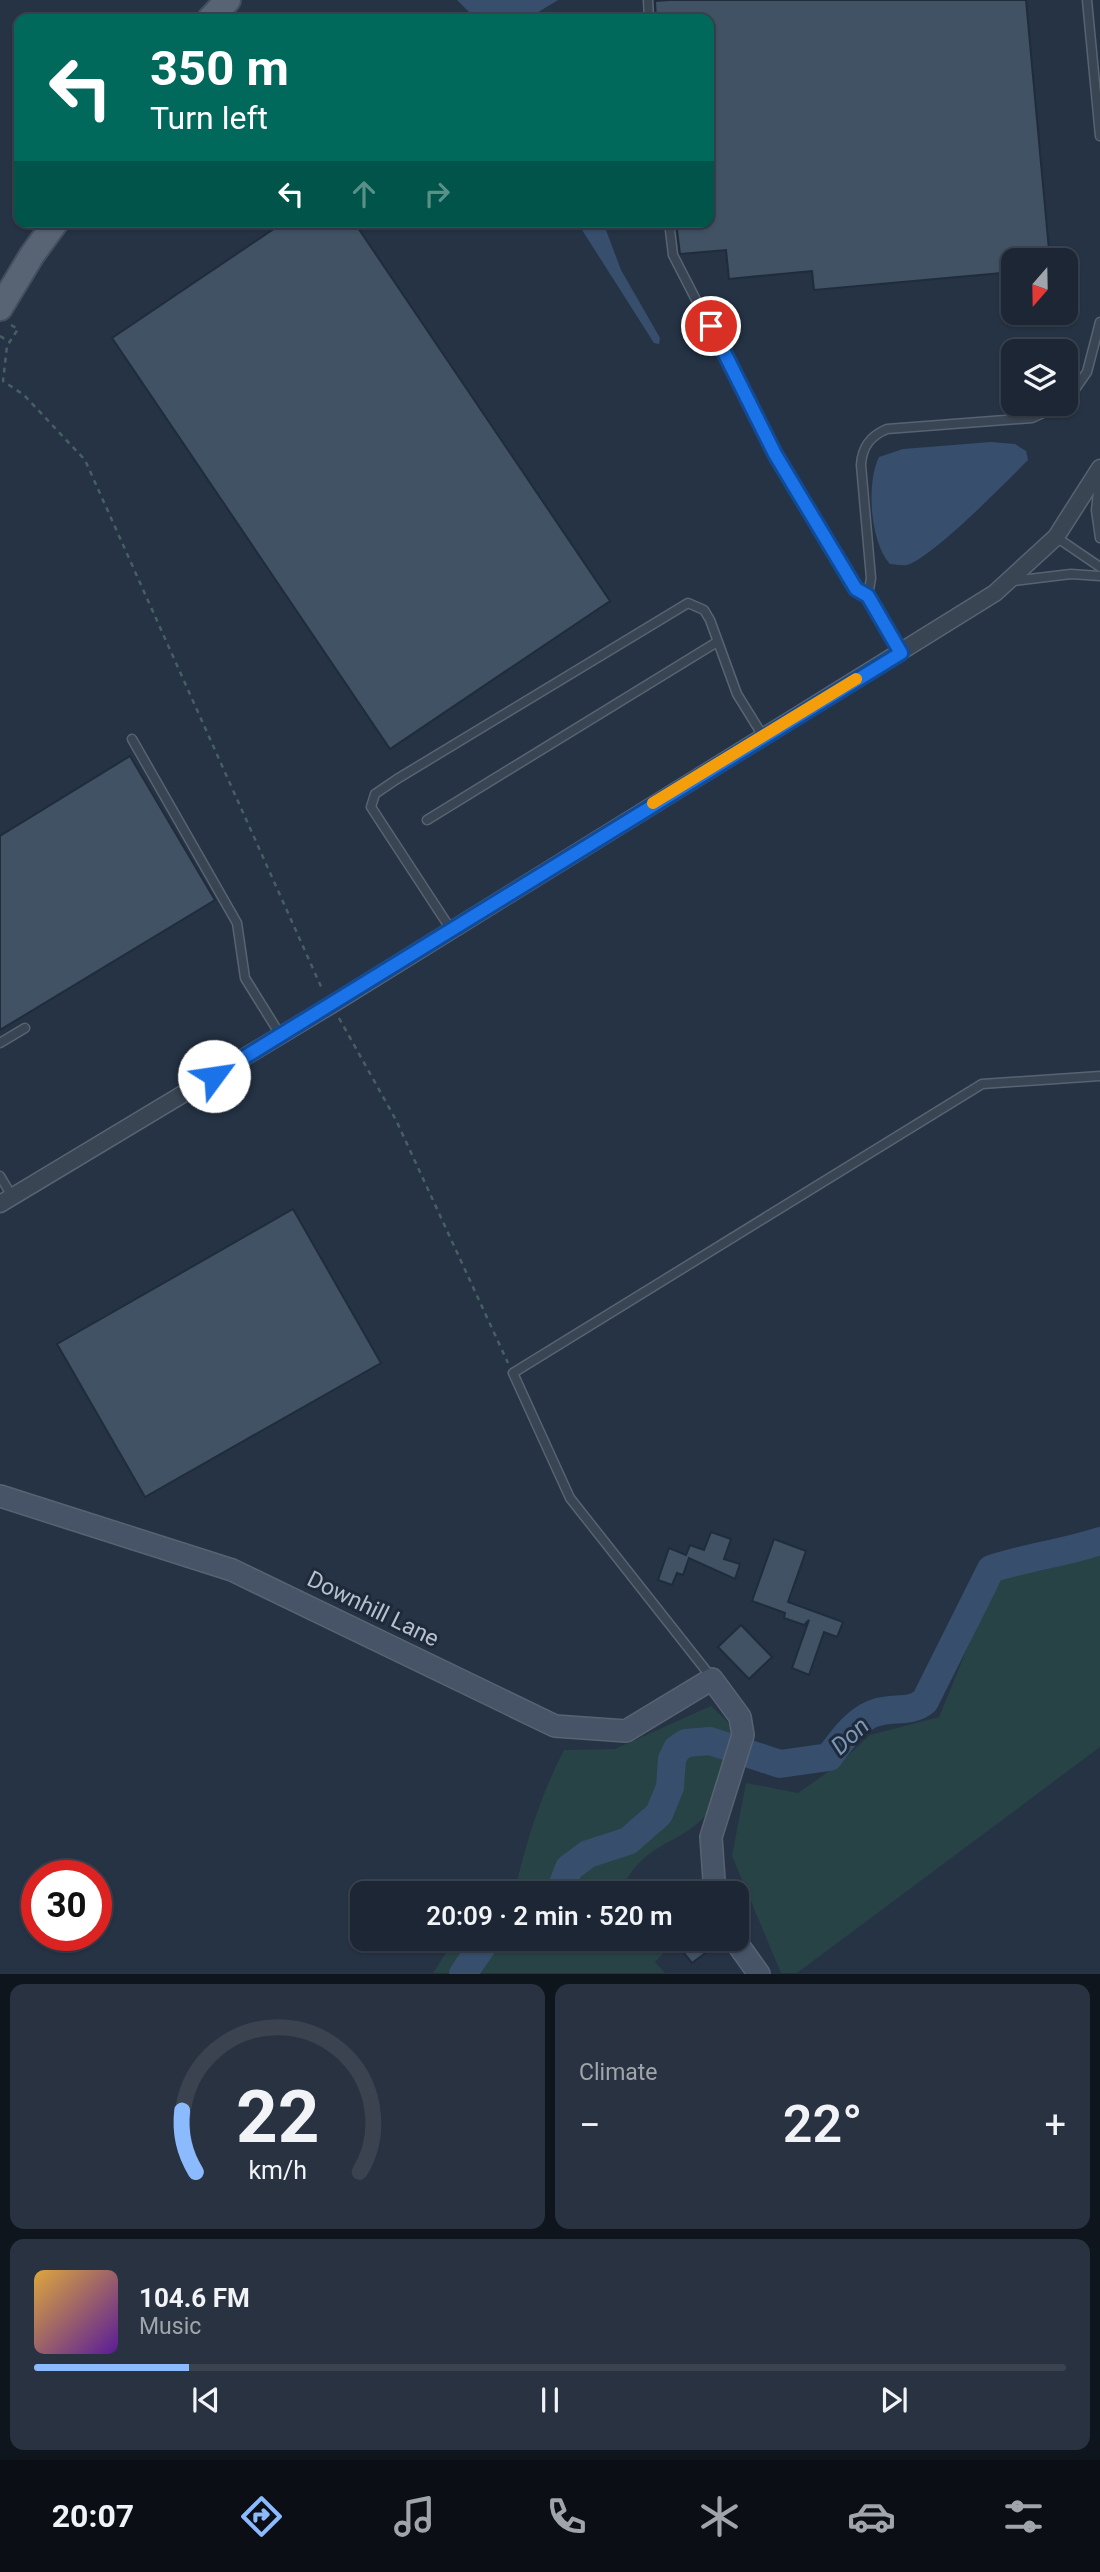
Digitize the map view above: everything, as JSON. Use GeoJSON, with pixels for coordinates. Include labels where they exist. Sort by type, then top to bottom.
{"type":"FeatureCollection","features":[{"type":"Feature","properties":{"kind":"main road"},"geometry":{"type":"LineString","coordinates":[[215,14],[228,0]]}},
{"type":"Feature","properties":{"kind":"main road"},"geometry":{"type":"LineString","coordinates":[[0,308],[52,228]]}},
{"type":"Feature","properties":{"kind":"street"},"geometry":{"type":"LineString","coordinates":[[7,1201],[281,1036],[450,928],[901,653],[1011,581],[1056,537],[1100,470]]}},
{"type":"Feature","properties":{"kind":"street","name":"Downhill Lane"},"geometry":{"type":"LineString","coordinates":[[0,1496],[232,1570],[555,1726],[626,1731],[712,1679]]}},
{"type":"Feature","properties":{"kind":"street"},"geometry":{"type":"LineString","coordinates":[[712,1679],[740,1717],[743,1735],[710,1837],[714,1881]]}},
{"type":"Feature","properties":{"kind":"street"},"geometry":{"type":"LineString","coordinates":[[743,1951],[759,1973]]}},
{"type":"Feature","properties":{"kind":"lane"},"geometry":{"type":"LineString","coordinates":[[1087,0],[1100,136]]}},
{"type":"Feature","properties":{"kind":"lane"},"geometry":{"type":"LineString","coordinates":[[670,228],[673,255],[775,454],[856,589],[868,596],[901,653]]}},
{"type":"Feature","properties":{"kind":"lane"},"geometry":{"type":"LineString","coordinates":[[1078,384],[1087,372],[1100,322]]}},
{"type":"Feature","properties":{"kind":"lane"},"geometry":{"type":"LineString","coordinates":[[868,596],[871,578],[861,465],[868,442],[876,433],[887,429],[1035,416]]}},
{"type":"Feature","properties":{"kind":"lane"},"geometry":{"type":"LineString","coordinates":[[1100,470],[1096,510],[1100,538]]}},
{"type":"Feature","properties":{"kind":"lane"},"geometry":{"type":"LineString","coordinates":[[1056,537],[1100,567]]}},
{"type":"Feature","properties":{"kind":"lane"},"geometry":{"type":"LineString","coordinates":[[1011,581],[1071,574],[1100,576]]}},
{"type":"Feature","properties":{"kind":"lane"},"geometry":{"type":"LineString","coordinates":[[450,928],[371,807],[375,794],[688,603],[704,610],[737,694],[763,736]]}},
{"type":"Feature","properties":{"kind":"lane"},"geometry":{"type":"LineString","coordinates":[[427,820],[718,642]]}},
{"type":"Feature","properties":{"kind":"lane"},"geometry":{"type":"LineString","coordinates":[[132,739],[237,923],[244,978],[281,1036]]}},
{"type":"Feature","properties":{"kind":"lane"},"geometry":{"type":"LineString","coordinates":[[0,1044],[25,1028]]}},
{"type":"Feature","properties":{"kind":"lane"},"geometry":{"type":"LineString","coordinates":[[712,1679],[570,1497],[513,1373],[982,1084],[1100,1076]]}},
{"type":"Feature","properties":{"kind":"lane"},"geometry":{"type":"LineString","coordinates":[[0,1176],[7,1201]]}},
{"type":"Feature","properties":{"kind":"path"},"geometry":{"type":"LineString","coordinates":[[18,329],[10,342],[3,381],[24,395],[85,460],[323,991]]}},
{"type":"Feature","properties":{"kind":"path"},"geometry":{"type":"LineString","coordinates":[[0,336],[10,342]]}},
{"type":"Feature","properties":{"kind":"path"},"geometry":{"type":"LineString","coordinates":[[340,1020],[396,1120],[513,1373]]}},
{"type":"Feature","properties":{"kind":"green space"},"geometry":{"type":"Polygon","coordinates":[[[1100,1555],[1100,1747],[797,1973],[781,1973],[749,1897],[749,1881],[742,1881],[732,1856],[746,1783],[798,1793],[839,1764],[870,1735],[939,1717],[985,1605],[1005,1575],[1044,1570],[1100,1555]]]}},
{"type":"Feature","properties":{"kind":"green space"},"geometry":{"type":"Polygon","coordinates":[[[711,1706],[733,1727],[712,1807],[696,1825],[649,1854],[627,1881],[517,1881],[534,1820],[564,1750],[615,1749],[711,1706]]]}},
{"type":"Feature","properties":{"kind":"green space"},"geometry":{"type":"Polygon","coordinates":[[[447,1951],[665,1951],[655,1962],[665,1973],[433,1973],[447,1951]]]}},
{"type":"Feature","properties":{"kind":"water"},"geometry":{"type":"Polygon","coordinates":[[[457,0],[558,0],[535,14],[471,14],[457,0]]]}},
{"type":"Feature","properties":{"kind":"water"},"geometry":{"type":"Polygon","coordinates":[[[581,228],[605,228],[621,270],[660,338],[659,344],[654,343],[581,228]]]}},
{"type":"Feature","properties":{"kind":"water"},"geometry":{"type":"Polygon","coordinates":[[[991,442],[1015,444],[1026,451],[1028,460],[933,549],[907,565],[890,564],[878,542],[872,512],[872,482],[879,457],[903,449],[991,442]]]}},
{"type":"Feature","properties":{"kind":"building"},"geometry":{"type":"Polygon","coordinates":[[[669,0],[1026,0],[1049,248],[1001,248],[1001,273],[814,290],[812,271],[729,279],[726,250],[680,254],[677,228],[714,228],[714,14],[656,14],[655,1],[669,0]]]}},
{"type":"Feature","properties":{"kind":"building"},"geometry":{"type":"Polygon","coordinates":[[[275,228],[358,228],[610,601],[390,749],[112,338],[275,228]]]}},
{"type":"Feature","properties":{"kind":"building"},"geometry":{"type":"Polygon","coordinates":[[[130,756],[215,900],[0,1030],[0,836],[130,756]]]}},
{"type":"Feature","properties":{"kind":"building"},"geometry":{"type":"Polygon","coordinates":[[[293,1209],[381,1363],[145,1497],[57,1344],[293,1209]]]}},
{"type":"Feature","properties":{"kind":"building"},"geometry":{"type":"Polygon","coordinates":[[[711,1532],[731,1539],[724,1559],[740,1564],[735,1579],[689,1558],[683,1575],[677,1573],[672,1585],[658,1580],[669,1548],[686,1555],[690,1545],[704,1550],[711,1532]]]}},
{"type":"Feature","properties":{"kind":"building"},"geometry":{"type":"Polygon","coordinates":[[[774,1539],[806,1551],[788,1602],[843,1622],[837,1637],[824,1632],[809,1675],[792,1668],[809,1620],[804,1625],[784,1618],[785,1613],[752,1601],[774,1539]]]}},
{"type":"Feature","properties":{"kind":"building"},"geometry":{"type":"Polygon","coordinates":[[[741,1625],[772,1657],[749,1679],[718,1647],[741,1625]]]}},
{"type":"Feature","properties":{"kind":"building"},"geometry":{"type":"Polygon","coordinates":[[[682,1951],[708,1951],[692,1963],[682,1951]]]}},
{"type":"Feature","properties":{"kind":"waterway","name":"Don"},"geometry":{"type":"LineString","coordinates":[[564,1881],[569,1868],[588,1854],[628,1841],[659,1814],[670,1787],[672,1759],[677,1749],[686,1743],[710,1741],[780,1764],[829,1757],[850,1730],[863,1719],[878,1712],[914,1707],[925,1701],[991,1569],[1100,1541]]}},
{"type":"Feature","properties":{"kind":"waterway","name":"Don"},"geometry":{"type":"LineString","coordinates":[[463,1974],[479,1951]]}},
{"type":"Feature","properties":{"kind":"slow traffic"},"geometry":{"type":"LineString","coordinates":[[653,803],[856,679]]}},
{"type":"Feature","properties":{"kind":"route"},"geometry":{"type":"LineString","coordinates":[[214,1076],[450,928],[901,653],[868,596],[856,589],[792,485],[711,326]]}}]}
